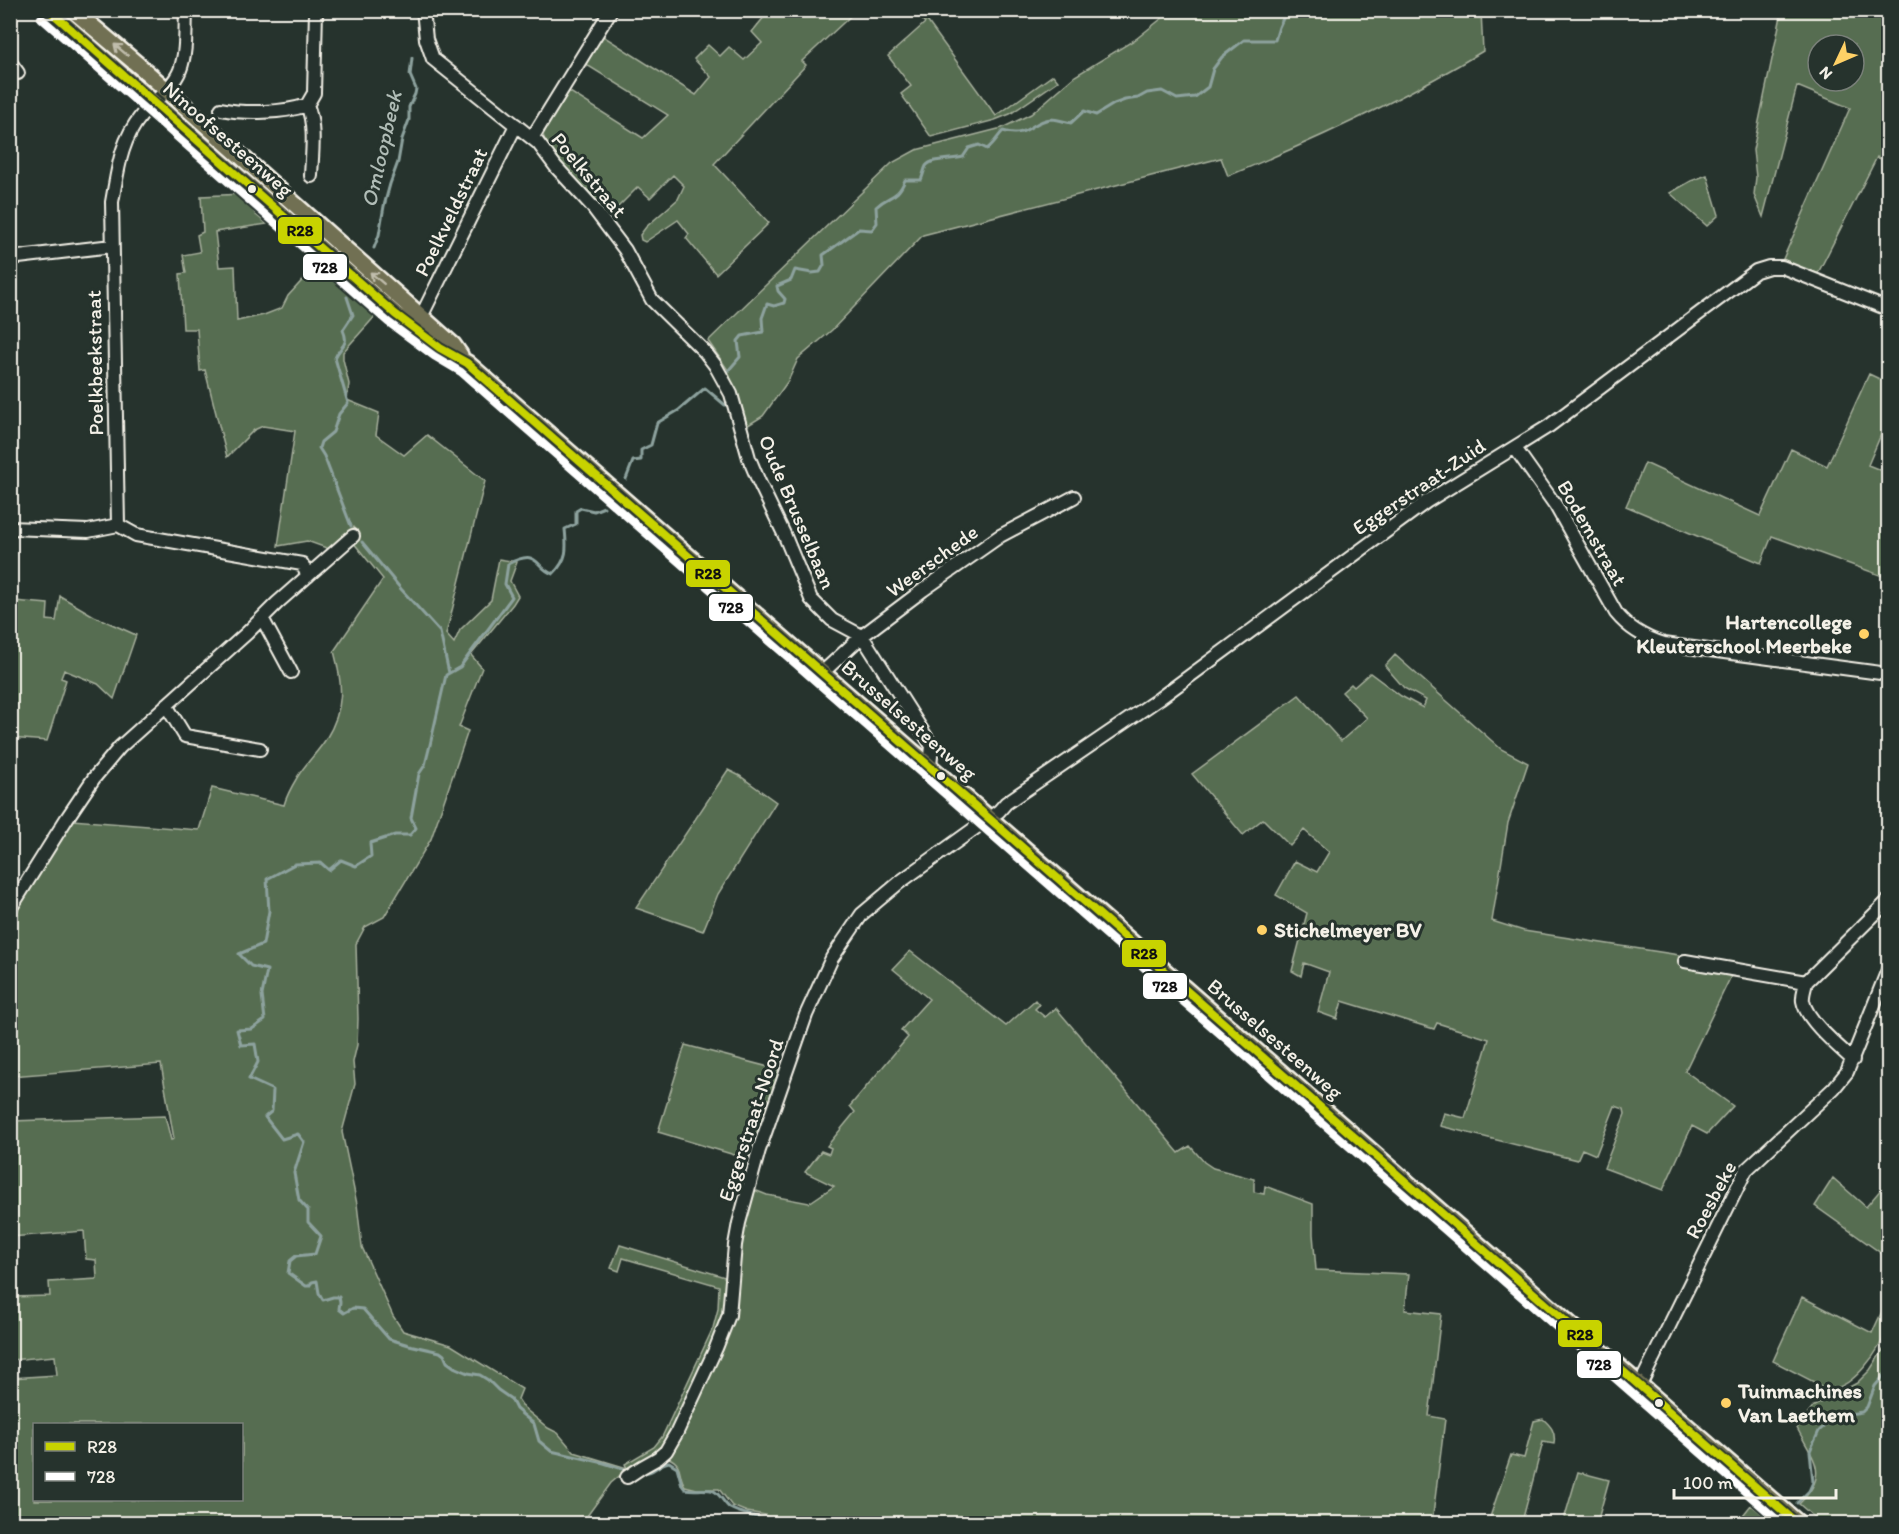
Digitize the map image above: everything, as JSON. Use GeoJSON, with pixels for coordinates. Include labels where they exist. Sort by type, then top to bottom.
{"type":"FeatureCollection","features":[{"type":"Feature","properties":{"kind":"main road","name":"Ninoofsesteenweg"},"geometry":{"type":"LineString","coordinates":[[48,10],[395,314],[440,348],[467,363]]}},
{"type":"Feature","properties":{"kind":"main road","name":"Ninoofsesteenweg"},"geometry":{"type":"LineString","coordinates":[[73,10],[453,345],[467,363],[615,493]]}},
{"type":"Feature","properties":{"kind":"main road","name":"Brusselsesteenweg"},"geometry":{"type":"LineString","coordinates":[[615,493],[1799,1524]]}},
{"type":"Feature","properties":{"kind":"street","name":"Poelkbeekstraat"},"geometry":{"type":"LineString","coordinates":[[118,525],[112,202],[121,152],[133,128],[178,74],[182,61],[186,10]]}},
{"type":"Feature","properties":{"kind":"street"},"geometry":{"type":"LineString","coordinates":[[221,109],[234,112],[294,110],[307,105],[314,93],[316,10]]}},
{"type":"Feature","properties":{"kind":"street","name":"Poelkstraat"},"geometry":{"type":"LineString","coordinates":[[423,10],[422,20],[433,59],[532,138],[591,205],[625,250],[652,300],[705,352],[722,376]]}},
{"type":"Feature","properties":{"kind":"street"},"geometry":{"type":"LineString","coordinates":[[532,138],[611,10]]}},
{"type":"Feature","properties":{"kind":"street"},"geometry":{"type":"LineString","coordinates":[[10,62],[18,73]]}},
{"type":"Feature","properties":{"kind":"street"},"geometry":{"type":"LineString","coordinates":[[307,105],[311,114],[311,176]]}},
{"type":"Feature","properties":{"kind":"street","name":"Poelkveldstraat"},"geometry":{"type":"LineString","coordinates":[[421,317],[516,124]]}},
{"type":"Feature","properties":{"kind":"street"},"geometry":{"type":"LineString","coordinates":[[10,258],[112,246]]}},
{"type":"Feature","properties":{"kind":"street","name":"Eggerstraat-Zuid"},"geometry":{"type":"LineString","coordinates":[[988,817],[1160,698],[1425,502],[1549,426],[1756,271],[1769,267],[1782,267],[1888,309]]}},
{"type":"Feature","properties":{"kind":"street","name":"Oude Brusselbaan"},"geometry":{"type":"LineString","coordinates":[[722,376],[731,394],[752,466],[811,599],[832,620],[862,636],[932,746],[930,766]]}},
{"type":"Feature","properties":{"kind":"street","name":"Bodemstraat"},"geometry":{"type":"LineString","coordinates":[[1515,448],[1556,506],[1616,613],[1638,633],[1664,644],[1888,674]]}},
{"type":"Feature","properties":{"kind":"street","name":"Weerschede"},"geometry":{"type":"LineString","coordinates":[[823,672],[862,636],[1000,536],[1074,496]]}},
{"type":"Feature","properties":{"kind":"street"},"geometry":{"type":"LineString","coordinates":[[10,528],[88,531],[118,525],[136,535],[302,564],[308,576]]}},
{"type":"Feature","properties":{"kind":"street"},"geometry":{"type":"LineString","coordinates":[[10,909],[94,778],[120,747],[353,536]]}},
{"type":"Feature","properties":{"kind":"street"},"geometry":{"type":"LineString","coordinates":[[262,618],[291,672]]}},
{"type":"Feature","properties":{"kind":"street"},"geometry":{"type":"LineString","coordinates":[[165,705],[185,736],[260,749]]}},
{"type":"Feature","properties":{"kind":"street","name":"Eggerstraat-Noord"},"geometry":{"type":"LineString","coordinates":[[627,1478],[666,1451],[678,1432],[716,1348],[729,1315],[739,1222],[756,1161],[806,1015],[832,958],[862,914],[900,882],[988,817]]}},
{"type":"Feature","properties":{"kind":"street"},"geometry":{"type":"LineString","coordinates":[[1853,1060],[1808,1013],[1803,1003],[1806,982],[1888,902]]}},
{"type":"Feature","properties":{"kind":"street"},"geometry":{"type":"LineString","coordinates":[[1685,961],[1806,982]]}},
{"type":"Feature","properties":{"kind":"street","name":"Roesbeke"},"geometry":{"type":"LineString","coordinates":[[1640,1385],[1746,1170],[1834,1088],[1847,1072],[1888,970]]}},
{"type":"Feature","properties":{"kind":"green space"},"geometry":{"type":"Polygon","coordinates":[[[769,11],[856,11],[802,61],[806,65],[714,164],[769,223],[716,274],[686,238],[689,234],[678,220],[645,242],[641,240],[640,235],[646,227],[678,199],[684,186],[673,175],[650,198],[638,187],[610,215],[549,151],[543,135],[567,90],[643,138],[668,115],[582,62],[600,34],[696,95],[711,77],[694,59],[708,45],[720,56],[729,47],[744,60],[762,43],[752,32],[769,11]]]}},
{"type":"Feature","properties":{"kind":"green space"},"geometry":{"type":"Polygon","coordinates":[[[915,11],[920,11],[996,116],[1053,75],[1058,81],[1010,114],[931,137],[901,94],[911,86],[888,56],[925,23],[915,11]]]}},
{"type":"Feature","properties":{"kind":"green space"},"geometry":{"type":"Polygon","coordinates":[[[1171,11],[1481,11],[1483,51],[1358,118],[1228,176],[1221,158],[923,235],[832,330],[798,359],[788,381],[763,416],[745,427],[728,370],[708,341],[892,163],[916,150],[1002,128],[1031,114],[1075,76],[1136,39],[1171,11]]]}},
{"type":"Feature","properties":{"kind":"green space"},"geometry":{"type":"Polygon","coordinates":[[[1782,11],[1888,11],[1888,162],[1877,157],[1817,275],[1783,259],[1850,108],[1814,93],[1866,93],[1866,33],[1806,33],[1806,90],[1797,86],[1763,217],[1754,195],[1756,177],[1753,150],[1782,11]]]}},
{"type":"Feature","properties":{"kind":"green space"},"geometry":{"type":"Polygon","coordinates":[[[1707,175],[1719,215],[1707,226],[1670,193],[1707,175]]]}},
{"type":"Feature","properties":{"kind":"green space"},"geometry":{"type":"Polygon","coordinates":[[[243,194],[256,215],[267,224],[215,232],[219,267],[235,266],[237,321],[282,308],[288,296],[319,262],[378,313],[343,352],[349,384],[347,400],[379,413],[376,435],[404,455],[427,435],[485,481],[446,634],[454,643],[460,630],[491,600],[499,559],[517,562],[510,581],[518,596],[471,655],[482,668],[459,727],[468,731],[431,839],[384,917],[365,927],[356,944],[358,1019],[357,1045],[353,1062],[355,1084],[342,1132],[357,1204],[362,1247],[393,1316],[403,1331],[451,1345],[522,1389],[518,1399],[524,1408],[548,1428],[558,1433],[574,1452],[627,1468],[625,1464],[654,1447],[662,1437],[713,1328],[718,1309],[719,1286],[623,1258],[619,1271],[611,1268],[620,1245],[728,1278],[725,1307],[720,1324],[667,1444],[611,1483],[582,1523],[11,1523],[11,1378],[57,1375],[55,1356],[11,1360],[11,1297],[50,1296],[49,1282],[97,1279],[96,1260],[86,1259],[84,1231],[11,1237],[11,1121],[165,1116],[171,1140],[174,1139],[161,1064],[11,1076],[10,921],[72,820],[199,830],[212,788],[284,805],[301,771],[326,739],[337,717],[341,696],[334,651],[383,579],[353,542],[360,535],[354,527],[329,549],[307,541],[278,546],[295,431],[263,426],[254,430],[227,457],[205,370],[200,371],[197,329],[183,329],[180,274],[186,273],[183,255],[200,252],[197,235],[203,232],[201,196],[243,194]]]}},
{"type":"Feature","properties":{"kind":"green space"},"geometry":{"type":"Polygon","coordinates":[[[1869,374],[1888,383],[1888,418],[1868,465],[1888,473],[1888,578],[1772,536],[1761,563],[1626,506],[1645,463],[1760,516],[1791,449],[1827,466],[1869,374]]]}},
{"type":"Feature","properties":{"kind":"green space"},"geometry":{"type":"Polygon","coordinates":[[[60,596],[94,616],[136,635],[114,699],[98,684],[64,670],[61,678],[66,680],[47,741],[11,738],[10,637],[15,601],[48,604],[47,620],[56,621],[60,596]]]}},
{"type":"Feature","properties":{"kind":"green space"},"geometry":{"type":"Polygon","coordinates":[[[1395,655],[1501,749],[1528,763],[1508,823],[1492,921],[1524,931],[1679,955],[1682,962],[1733,972],[1685,1071],[1733,1106],[1707,1134],[1692,1126],[1663,1190],[1604,1168],[1625,1114],[1624,1109],[1615,1106],[1596,1155],[1582,1149],[1577,1160],[1440,1126],[1444,1113],[1465,1118],[1489,1039],[1437,1023],[1434,1029],[1342,1001],[1337,1019],[1318,1012],[1329,972],[1304,963],[1301,976],[1292,971],[1307,913],[1276,895],[1295,861],[1317,872],[1329,852],[1304,830],[1290,846],[1263,819],[1243,835],[1192,774],[1299,695],[1341,741],[1367,718],[1342,692],[1351,684],[1354,687],[1370,673],[1401,696],[1423,708],[1426,700],[1404,688],[1385,666],[1395,655]]]}},
{"type":"Feature","properties":{"kind":"green space"},"geometry":{"type":"Polygon","coordinates":[[[728,770],[776,802],[718,894],[703,931],[636,908],[728,770]]]}},
{"type":"Feature","properties":{"kind":"green space"},"geometry":{"type":"Polygon","coordinates":[[[910,951],[1006,1026],[1035,1000],[1039,1005],[1035,1009],[1045,1017],[1056,1008],[1179,1153],[1190,1146],[1204,1162],[1213,1168],[1254,1179],[1254,1192],[1264,1194],[1265,1186],[1313,1204],[1316,1270],[1409,1274],[1405,1310],[1441,1314],[1429,1416],[1445,1419],[1432,1523],[775,1523],[765,1515],[747,1512],[732,1506],[719,1489],[697,1489],[685,1486],[679,1467],[669,1458],[731,1322],[745,1214],[752,1189],[767,1195],[809,1203],[834,1186],[805,1172],[821,1151],[829,1154],[831,1148],[827,1146],[855,1112],[850,1106],[908,1037],[901,1030],[929,999],[893,969],[910,951]]]}},
{"type":"Feature","properties":{"kind":"green space"},"geometry":{"type":"Polygon","coordinates":[[[685,1045],[780,1070],[748,1159],[658,1132],[685,1045]]]}},
{"type":"Feature","properties":{"kind":"green space"},"geometry":{"type":"Polygon","coordinates":[[[1833,1178],[1866,1207],[1888,1181],[1888,1258],[1815,1206],[1833,1178]]]}},
{"type":"Feature","properties":{"kind":"green space"},"geometry":{"type":"Polygon","coordinates":[[[1802,1297],[1872,1333],[1884,1307],[1888,1315],[1884,1336],[1865,1366],[1848,1382],[1826,1393],[1818,1384],[1773,1361],[1802,1297]]]}},
{"type":"Feature","properties":{"kind":"green space"},"geometry":{"type":"Polygon","coordinates":[[[1883,1350],[1888,1353],[1888,1523],[1821,1523],[1799,1504],[1814,1484],[1816,1467],[1797,1428],[1814,1406],[1857,1383],[1870,1370],[1883,1350]]]}},
{"type":"Feature","properties":{"kind":"green space"},"geometry":{"type":"Polygon","coordinates":[[[1543,1419],[1552,1430],[1554,1444],[1543,1442],[1523,1518],[1549,1523],[1488,1523],[1511,1455],[1524,1458],[1534,1421],[1543,1419]]]}},
{"type":"Feature","properties":{"kind":"green space"},"geometry":{"type":"Polygon","coordinates":[[[1578,1472],[1609,1480],[1597,1523],[1563,1523],[1578,1472]]]}},
{"type":"Feature","properties":{"kind":"green space"},"geometry":{"type":"Polygon","coordinates":[[[1751,1505],[1771,1521],[1770,1523],[1711,1523],[1740,1519],[1751,1505]]]}},
{"type":"Feature","properties":{"kind":"waterway"},"geometry":{"type":"LineString","coordinates":[[728,371],[740,357],[738,341],[742,336],[763,332],[762,318],[767,304],[774,306],[784,303],[785,299],[777,286],[791,280],[795,270],[820,272],[824,265],[823,255],[859,229],[872,230],[877,223],[876,207],[896,194],[905,180],[921,180],[929,163],[963,157],[969,148],[979,145],[987,149],[1003,131],[1018,133],[1044,120],[1051,119],[1071,123],[1084,111],[1096,115],[1114,104],[1138,98],[1147,93],[1162,91],[1177,99],[1195,97],[1208,87],[1213,69],[1222,57],[1244,40],[1275,40],[1287,10]]}},
{"type":"Feature","properties":{"kind":"waterway","name":"Omloopbeek"},"geometry":{"type":"LineString","coordinates":[[374,248],[409,120],[409,107],[415,94],[416,89],[410,75],[412,58]]}},
{"type":"Feature","properties":{"kind":"waterway","name":"Omloopbeek"},"geometry":{"type":"LineString","coordinates":[[347,297],[353,315],[343,330],[345,342],[335,358],[348,403],[339,414],[333,432],[321,442],[319,448],[351,526]]}},
{"type":"Feature","properties":{"kind":"waterway"},"geometry":{"type":"LineString","coordinates":[[626,479],[633,461],[641,460],[641,450],[651,445],[657,423],[679,410],[705,388],[725,405],[729,405]]}},
{"type":"Feature","properties":{"kind":"waterway"},"geometry":{"type":"LineString","coordinates":[[604,507],[594,511],[581,508],[576,511],[576,524],[565,529],[564,558],[553,574],[531,558],[518,559],[508,564],[505,584],[512,597],[460,667],[446,675],[425,765],[419,774],[411,818],[416,828],[410,835],[395,835],[370,843],[371,856],[356,866],[341,860],[329,870],[321,863],[295,864],[267,879],[269,911],[263,944],[239,954],[251,966],[267,970],[262,995],[265,1020],[252,1029],[237,1030],[241,1045],[255,1044],[258,1062],[249,1079],[273,1090],[272,1111],[265,1117],[282,1139],[298,1134],[304,1142],[294,1173],[299,1200],[308,1210],[308,1222],[321,1236],[315,1254],[296,1256],[290,1261],[288,1273],[306,1286],[317,1281],[323,1300],[339,1297],[339,1309],[344,1313],[353,1308],[363,1309],[389,1339],[440,1352],[454,1367],[480,1375],[488,1380],[511,1399],[516,1409],[534,1424],[539,1441],[551,1451],[629,1471]]}},
{"type":"Feature","properties":{"kind":"waterway","name":"Omloopbeek"},"geometry":{"type":"LineString","coordinates":[[362,542],[440,632],[449,673]]}},
{"type":"Feature","properties":{"kind":"waterway"},"geometry":{"type":"LineString","coordinates":[[1797,1503],[1809,1491],[1813,1482],[1810,1451],[1819,1431],[1830,1421],[1843,1415],[1862,1412],[1867,1407],[1875,1386],[1888,1371]]}},
{"type":"Feature","properties":{"kind":"waterway"},"geometry":{"type":"LineString","coordinates":[[641,1473],[649,1472],[669,1462],[677,1467],[685,1489],[714,1491],[730,1508],[761,1518],[770,1524]]}},
{"type":"Feature","properties":{"kind":"transit line","name":"R28"},"geometry":{"type":"LineString","coordinates":[[49,10],[395,314],[440,348],[467,363],[1798,1524]]}},
{"type":"Feature","properties":{"kind":"transit line","name":"728"},"geometry":{"type":"LineString","coordinates":[[41,18],[388,322],[434,356],[461,372],[1782,1524]]}},
{"type":"Feature","properties":{"kind":"place","name":"Hartencollege Kleuterschool Meerbeke"},"geometry":{"type":"Point","coordinates":[1864,634]}},
{"type":"Feature","properties":{"kind":"place","name":"Stichelmeyer BV"},"geometry":{"type":"Point","coordinates":[1262,930]}},
{"type":"Feature","properties":{"kind":"place","name":"Tuinmachines Van Laethem"},"geometry":{"type":"Point","coordinates":[1726,1403]}}]}
